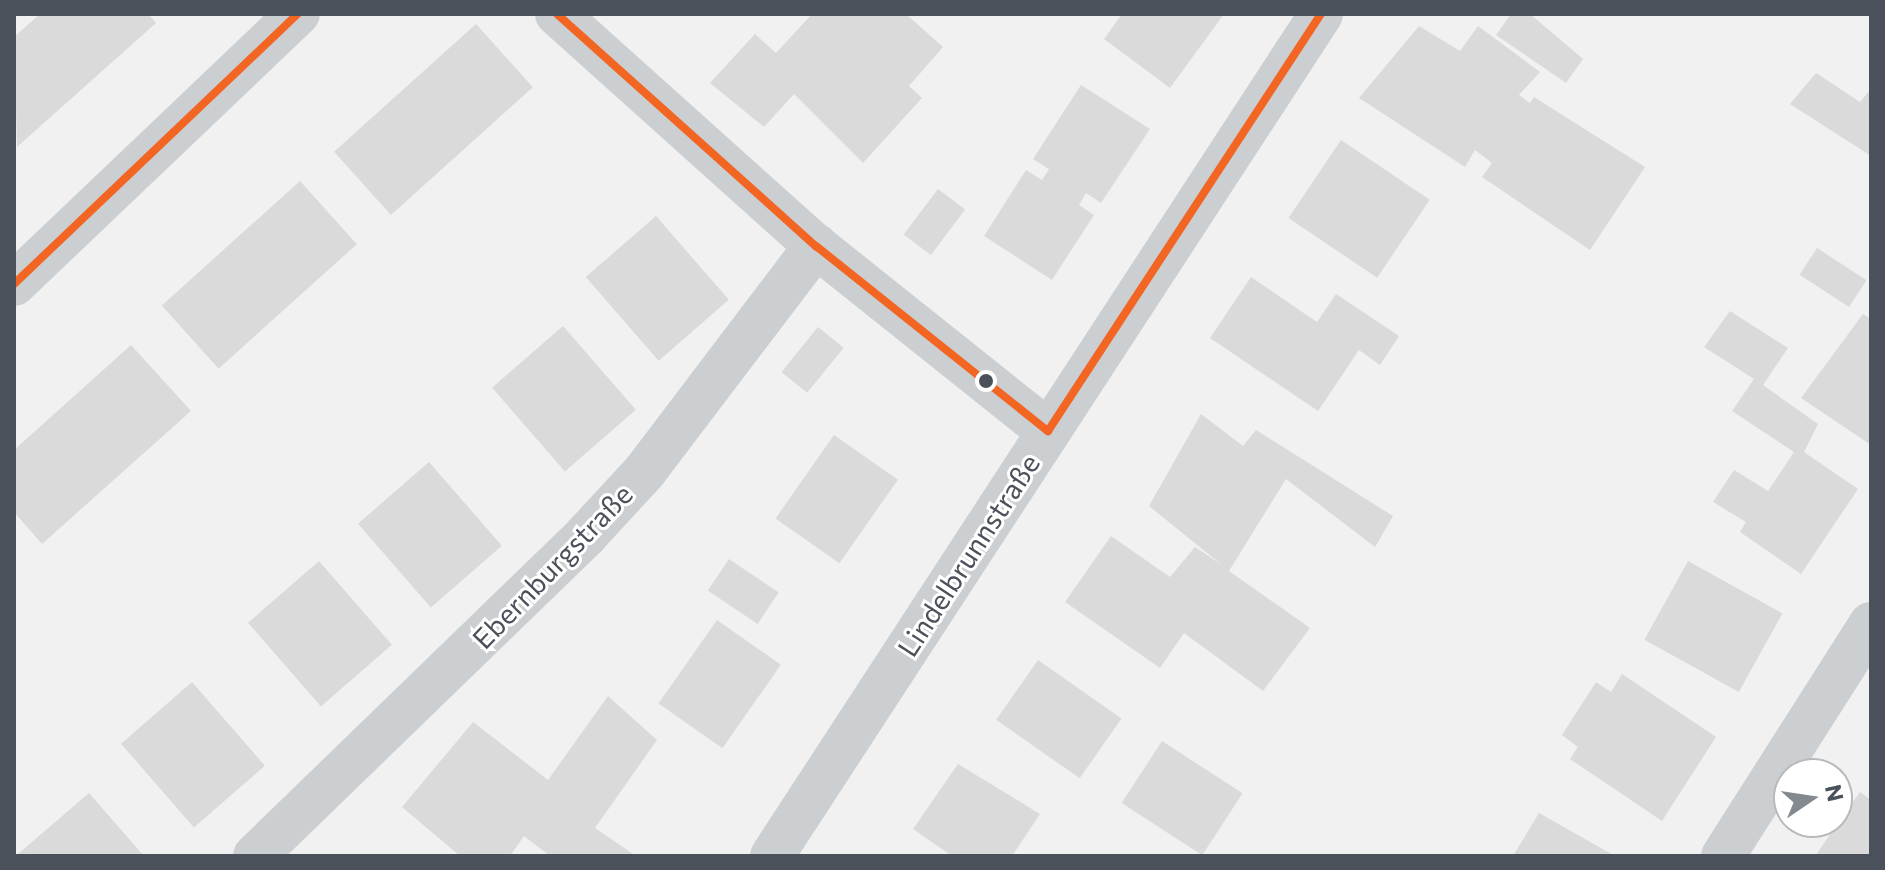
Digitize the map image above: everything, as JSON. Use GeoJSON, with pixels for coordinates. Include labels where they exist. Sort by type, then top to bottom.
{"type":"FeatureCollection","features":[{"type":"Feature","properties":{"kind":"street"},"geometry":{"type":"LineString","coordinates":[[14,284],[298,14]]}},
{"type":"Feature","properties":{"kind":"street"},"geometry":{"type":"LineString","coordinates":[[557,14],[816,246],[1048,431]]}},
{"type":"Feature","properties":{"kind":"street","name":"Lindelbrunnstraße"},"geometry":{"type":"LineString","coordinates":[[772,856],[1321,14]]}},
{"type":"Feature","properties":{"kind":"street","name":"Ebernburgstraße"},"geometry":{"type":"LineString","coordinates":[[255,856],[586,535],[645,471],[816,246]]}},
{"type":"Feature","properties":{"kind":"street"},"geometry":{"type":"LineString","coordinates":[[1723,856],[1871,624]]}},
{"type":"Feature","properties":{"kind":"building"},"geometry":{"type":"Polygon","coordinates":[[[40,14],[148,14],[156,23],[17,147],[14,37],[40,14]]]}},
{"type":"Feature","properties":{"kind":"building"},"geometry":{"type":"Polygon","coordinates":[[[812,14],[906,14],[943,47],[909,86],[922,98],[863,163],[794,94],[764,127],[710,83],[755,34],[776,53],[812,14]]]}},
{"type":"Feature","properties":{"kind":"building"},"geometry":{"type":"Polygon","coordinates":[[[1122,14],[1224,14],[1170,88],[1104,39],[1122,14]]]}},
{"type":"Feature","properties":{"kind":"building"},"geometry":{"type":"Polygon","coordinates":[[[1511,14],[1530,14],[1583,59],[1566,83],[1496,35],[1511,14]]]}},
{"type":"Feature","properties":{"kind":"building"},"geometry":{"type":"Polygon","coordinates":[[[476,24],[533,87],[391,215],[334,152],[476,24]]]}},
{"type":"Feature","properties":{"kind":"building"},"geometry":{"type":"Polygon","coordinates":[[[1419,26],[1460,51],[1478,26],[1540,72],[1519,95],[1530,103],[1534,97],[1645,167],[1590,250],[1482,177],[1492,163],[1475,150],[1465,167],[1359,98],[1419,26]]]}},
{"type":"Feature","properties":{"kind":"building"},"geometry":{"type":"Polygon","coordinates":[[[1816,73],[1860,102],[1871,89],[1871,156],[1790,104],[1816,73]]]}},
{"type":"Feature","properties":{"kind":"building"},"geometry":{"type":"Polygon","coordinates":[[[1081,85],[1150,129],[1101,203],[1086,193],[1079,205],[1094,215],[1052,280],[984,236],[1026,170],[1042,180],[1049,169],[1033,159],[1081,85]]]}},
{"type":"Feature","properties":{"kind":"building"},"geometry":{"type":"Polygon","coordinates":[[[1341,140],[1430,200],[1377,278],[1288,218],[1341,140]]]}},
{"type":"Feature","properties":{"kind":"building"},"geometry":{"type":"Polygon","coordinates":[[[300,181],[357,244],[219,369],[162,305],[300,181]]]}},
{"type":"Feature","properties":{"kind":"building"},"geometry":{"type":"Polygon","coordinates":[[[938,189],[965,209],[931,255],[904,235],[938,189]]]}},
{"type":"Feature","properties":{"kind":"building"},"geometry":{"type":"Polygon","coordinates":[[[656,216],[729,300],[659,361],[586,277],[656,216]]]}},
{"type":"Feature","properties":{"kind":"building"},"geometry":{"type":"Polygon","coordinates":[[[1817,248],[1866,280],[1849,307],[1800,275],[1817,248]]]}},
{"type":"Feature","properties":{"kind":"building"},"geometry":{"type":"Polygon","coordinates":[[[1251,277],[1317,322],[1336,294],[1399,336],[1380,365],[1359,350],[1318,411],[1210,338],[1251,277]]]}},
{"type":"Feature","properties":{"kind":"building"},"geometry":{"type":"Polygon","coordinates":[[[1730,311],[1788,348],[1763,385],[1818,424],[1804,452],[1858,489],[1801,574],[1740,532],[1746,522],[1713,502],[1734,470],[1768,491],[1794,452],[1732,411],[1754,379],[1704,347],[1730,311]]]}},
{"type":"Feature","properties":{"kind":"building"},"geometry":{"type":"Polygon","coordinates":[[[1863,314],[1871,319],[1871,445],[1801,398],[1863,314]]]}},
{"type":"Feature","properties":{"kind":"building"},"geometry":{"type":"Polygon","coordinates":[[[563,326],[636,410],[565,471],[492,388],[563,326]]]}},
{"type":"Feature","properties":{"kind":"building"},"geometry":{"type":"Polygon","coordinates":[[[818,327],[844,348],[807,393],[781,372],[818,327]]]}},
{"type":"Feature","properties":{"kind":"building"},"geometry":{"type":"Polygon","coordinates":[[[131,345],[191,411],[42,544],[14,512],[14,450],[131,345]]]}},
{"type":"Feature","properties":{"kind":"building"},"geometry":{"type":"Polygon","coordinates":[[[1201,414],[1243,446],[1256,430],[1393,516],[1375,547],[1286,479],[1229,571],[1310,628],[1263,691],[1184,633],[1160,668],[1065,602],[1111,536],[1170,577],[1195,547],[1222,565],[1149,506],[1201,414]]]}},
{"type":"Feature","properties":{"kind":"building"},"geometry":{"type":"Polygon","coordinates":[[[834,435],[898,480],[839,563],[775,519],[834,435]]]}},
{"type":"Feature","properties":{"kind":"building"},"geometry":{"type":"Polygon","coordinates":[[[429,462],[502,546],[431,607],[358,524],[429,462]]]}},
{"type":"Feature","properties":{"kind":"building"},"geometry":{"type":"Polygon","coordinates":[[[729,559],[779,593],[757,624],[708,591],[729,559]]]}},
{"type":"Feature","properties":{"kind":"building"},"geometry":{"type":"Polygon","coordinates":[[[319,561],[392,645],[321,706],[248,623],[319,561]]]}},
{"type":"Feature","properties":{"kind":"building"},"geometry":{"type":"Polygon","coordinates":[[[1688,561],[1782,613],[1739,692],[1644,640],[1688,561]]]}},
{"type":"Feature","properties":{"kind":"building"},"geometry":{"type":"Polygon","coordinates":[[[717,620],[781,665],[722,748],[658,704],[717,620]]]}},
{"type":"Feature","properties":{"kind":"building"},"geometry":{"type":"Polygon","coordinates":[[[1038,660],[1122,719],[1080,778],[996,720],[1038,660]]]}},
{"type":"Feature","properties":{"kind":"building"},"geometry":{"type":"Polygon","coordinates":[[[1622,674],[1716,737],[1662,821],[1570,759],[1578,747],[1562,735],[1596,682],[1611,692],[1622,674]]]}},
{"type":"Feature","properties":{"kind":"building"},"geometry":{"type":"Polygon","coordinates":[[[192,682],[265,766],[194,827],[121,744],[192,682]]]}},
{"type":"Feature","properties":{"kind":"building"},"geometry":{"type":"Polygon","coordinates":[[[608,696],[657,740],[595,828],[636,856],[550,856],[524,836],[510,856],[460,856],[402,807],[473,722],[548,780],[608,696]]]}},
{"type":"Feature","properties":{"kind":"building"},"geometry":{"type":"Polygon","coordinates":[[[1162,741],[1243,793],[1202,855],[1122,803],[1162,741]]]}},
{"type":"Feature","properties":{"kind":"building"},"geometry":{"type":"Polygon","coordinates":[[[958,764],[1040,814],[1012,856],[952,856],[913,829],[958,764]]]}},
{"type":"Feature","properties":{"kind":"building"},"geometry":{"type":"Polygon","coordinates":[[[1860,792],[1871,800],[1871,856],[1815,856],[1828,838],[1853,838],[1853,802],[1860,792]]]}},
{"type":"Feature","properties":{"kind":"building"},"geometry":{"type":"Polygon","coordinates":[[[89,793],[144,856],[19,856],[18,854],[89,793]]]}},
{"type":"Feature","properties":{"kind":"building"},"geometry":{"type":"Polygon","coordinates":[[[1539,813],[1615,856],[1513,856],[1539,813]]]}},
{"type":"Feature","properties":{"kind":"transit line"},"geometry":{"type":"LineString","coordinates":[[14,284],[298,14]]}},
{"type":"Feature","properties":{"kind":"transit line"},"geometry":{"type":"LineString","coordinates":[[557,14],[816,246],[1048,431]]}},
{"type":"Feature","properties":{"kind":"transit line"},"geometry":{"type":"LineString","coordinates":[[1048,431],[1321,14]]}}]}
